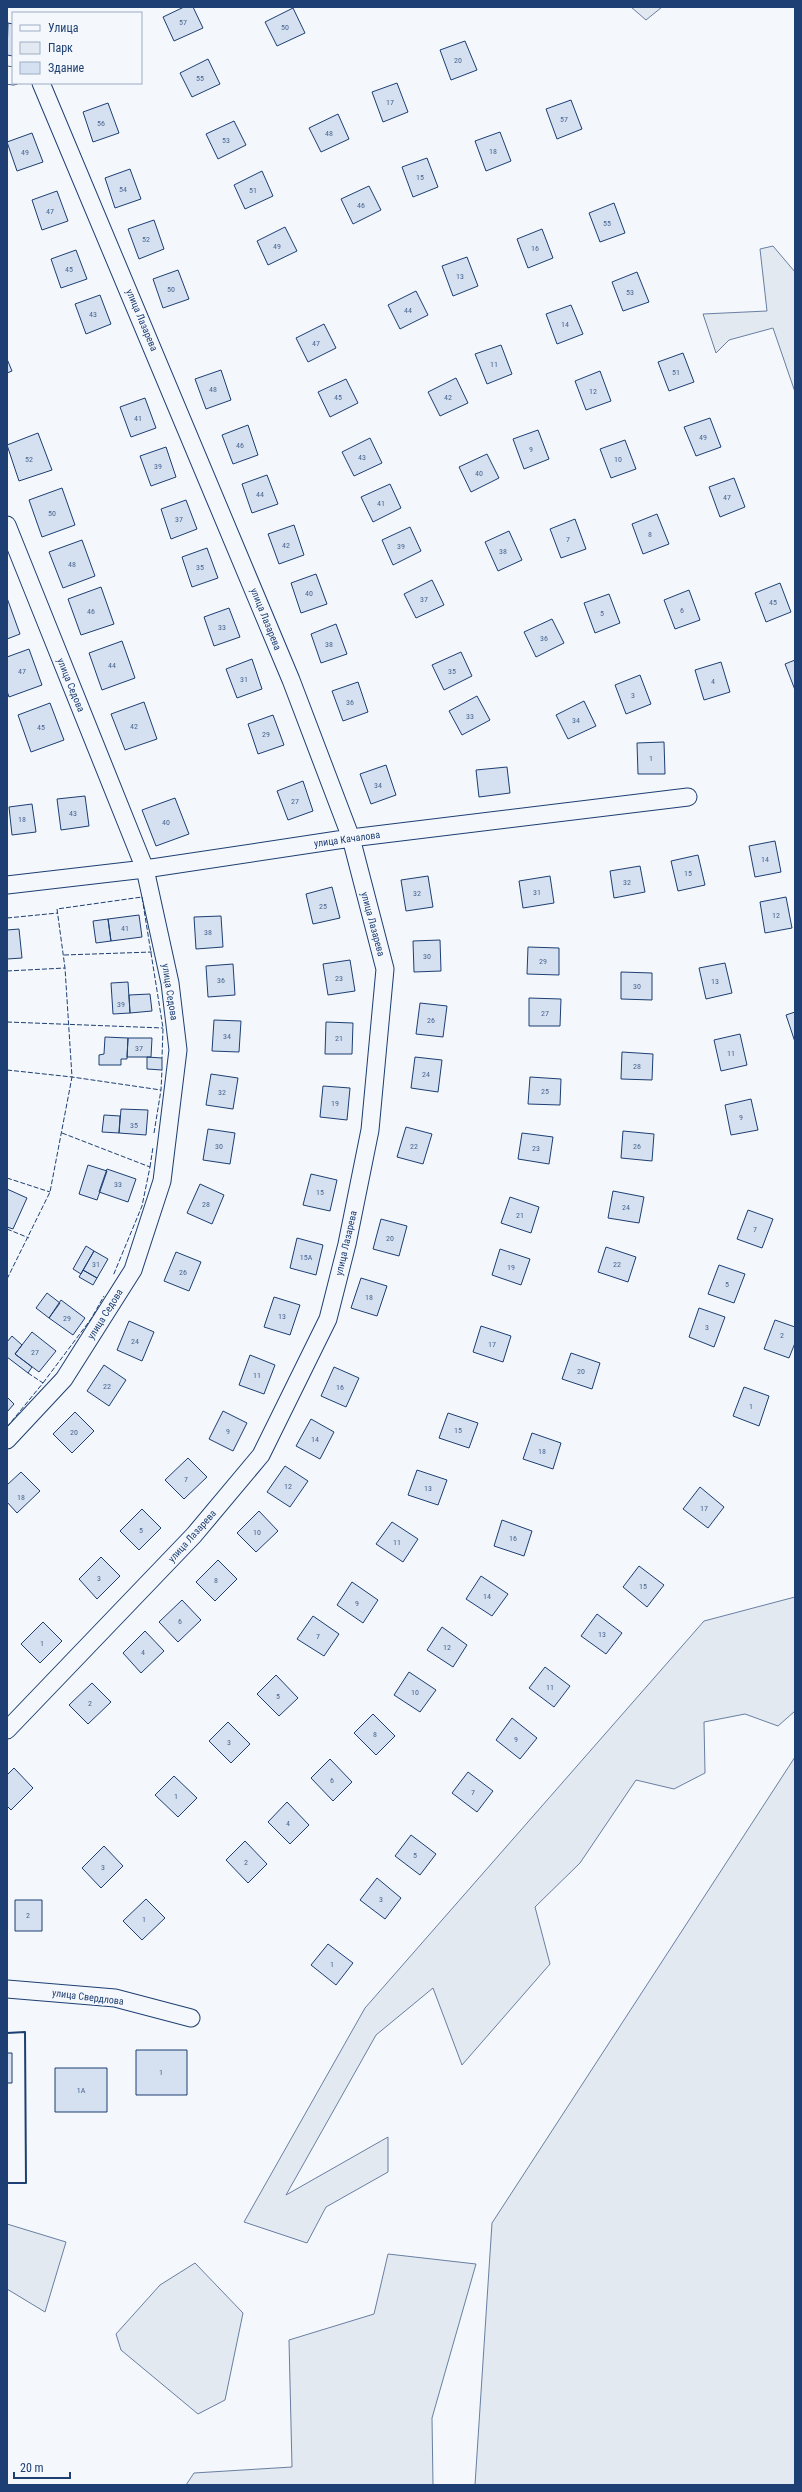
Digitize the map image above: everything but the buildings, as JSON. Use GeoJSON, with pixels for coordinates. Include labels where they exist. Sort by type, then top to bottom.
{"type":"FeatureCollection","features":[{"type":"Feature","properties":{"kind":"street","name":"улица Лазарева"},"geometry":{"type":"LineString","coordinates":[[7,1730],[194,1535],[261,1455],[328,1319],[347,1244],[370,1130],[385,969],[351,838],[291,680],[41,84]]}},
{"type":"Feature","properties":{"kind":"street","name":"улица Седова"},"geometry":{"type":"LineString","coordinates":[[7,525],[145,869],[170,983],[178,1050],[162,1181],[133,1270],[64,1378],[7,1440]]}},
{"type":"Feature","properties":{"kind":"street","name":"улица Качалова"},"geometry":{"type":"LineString","coordinates":[[7,885],[145,869],[351,838],[688,797]]}},
{"type":"Feature","properties":{"kind":"street","name":"улица Свердлова"},"geometry":{"type":"LineString","coordinates":[[7,1989],[115,1998],[191,2018]]}},
{"type":"Feature","properties":{"kind":"green space"},"geometry":{"type":"Polygon","coordinates":[[[631,7],[662,7],[646,20],[631,7]]]}},
{"type":"Feature","properties":{"kind":"green space"},"geometry":{"type":"Polygon","coordinates":[[[773,246],[795,272],[795,392],[773,328],[729,340],[716,353],[703,314],[767,311],[760,249],[773,246]]]}},
{"type":"Feature","properties":{"kind":"green space"},"geometry":{"type":"Polygon","coordinates":[[[795,1597],[795,1711],[778,1726],[745,1714],[704,1722],[705,1773],[674,1789],[636,1780],[580,1863],[535,1907],[550,1964],[462,2065],[433,1988],[376,2035],[286,2195],[388,2137],[388,2172],[326,2207],[307,2243],[244,2222],[365,2008],[704,1621],[795,1597]]]}},
{"type":"Feature","properties":{"kind":"green space"},"geometry":{"type":"Polygon","coordinates":[[[795,1757],[795,2485],[475,2485],[492,2223],[795,1757]]]}},
{"type":"Feature","properties":{"kind":"green space"},"geometry":{"type":"Polygon","coordinates":[[[7,2224],[66,2242],[45,2312],[7,2289],[7,2224]]]}},
{"type":"Feature","properties":{"kind":"green space"},"geometry":{"type":"Polygon","coordinates":[[[388,2254],[476,2264],[432,2418],[433,2485],[186,2485],[194,2473],[292,2467],[289,2340],[374,2314],[388,2254]]]}},
{"type":"Feature","properties":{"kind":"green space"},"geometry":{"type":"Polygon","coordinates":[[[195,2263],[243,2313],[225,2400],[198,2414],[121,2350],[116,2334],[160,2285],[195,2263]]]}},
{"type":"Feature","properties":{"kind":"fence"},"geometry":{"type":"LineString","coordinates":[[7,1279],[50,1192],[72,1077],[65,968],[57,909],[142,897],[163,1028],[162,1058]]}},
{"type":"Feature","properties":{"kind":"fence"},"geometry":{"type":"LineString","coordinates":[[7,918],[58,913]]}},
{"type":"Feature","properties":{"kind":"fence"},"geometry":{"type":"LineString","coordinates":[[64,955],[152,952]]}},
{"type":"Feature","properties":{"kind":"fence"},"geometry":{"type":"LineString","coordinates":[[7,971],[65,968]]}},
{"type":"Feature","properties":{"kind":"fence"},"geometry":{"type":"LineString","coordinates":[[7,1022],[163,1028]]}},
{"type":"Feature","properties":{"kind":"fence"},"geometry":{"type":"LineString","coordinates":[[7,1070],[72,1077],[161,1090]]}},
{"type":"Feature","properties":{"kind":"fence"},"geometry":{"type":"LineString","coordinates":[[154,1133],[161,1090],[162,1070]]}},
{"type":"Feature","properties":{"kind":"fence"},"geometry":{"type":"LineString","coordinates":[[62,1133],[150,1167],[142,1206],[113,1276]]}},
{"type":"Feature","properties":{"kind":"fence"},"geometry":{"type":"LineString","coordinates":[[150,1167],[153,1147]]}},
{"type":"Feature","properties":{"kind":"fence"},"geometry":{"type":"LineString","coordinates":[[7,1178],[50,1192]]}},
{"type":"Feature","properties":{"kind":"fence"},"geometry":{"type":"LineString","coordinates":[[7,1229],[29,1238]]}},
{"type":"Feature","properties":{"kind":"fence"},"geometry":{"type":"LineString","coordinates":[[43,1383],[91,1319],[104,1296]]}},
{"type":"Feature","properties":{"kind":"fence"},"geometry":{"type":"LineString","coordinates":[[7,1427],[43,1383],[28,1373]]}},
{"type":"Feature","properties":{"kind":"wall"},"geometry":{"type":"LineString","coordinates":[[7,2033],[25,2032],[26,2183],[7,2183]]}}]}
